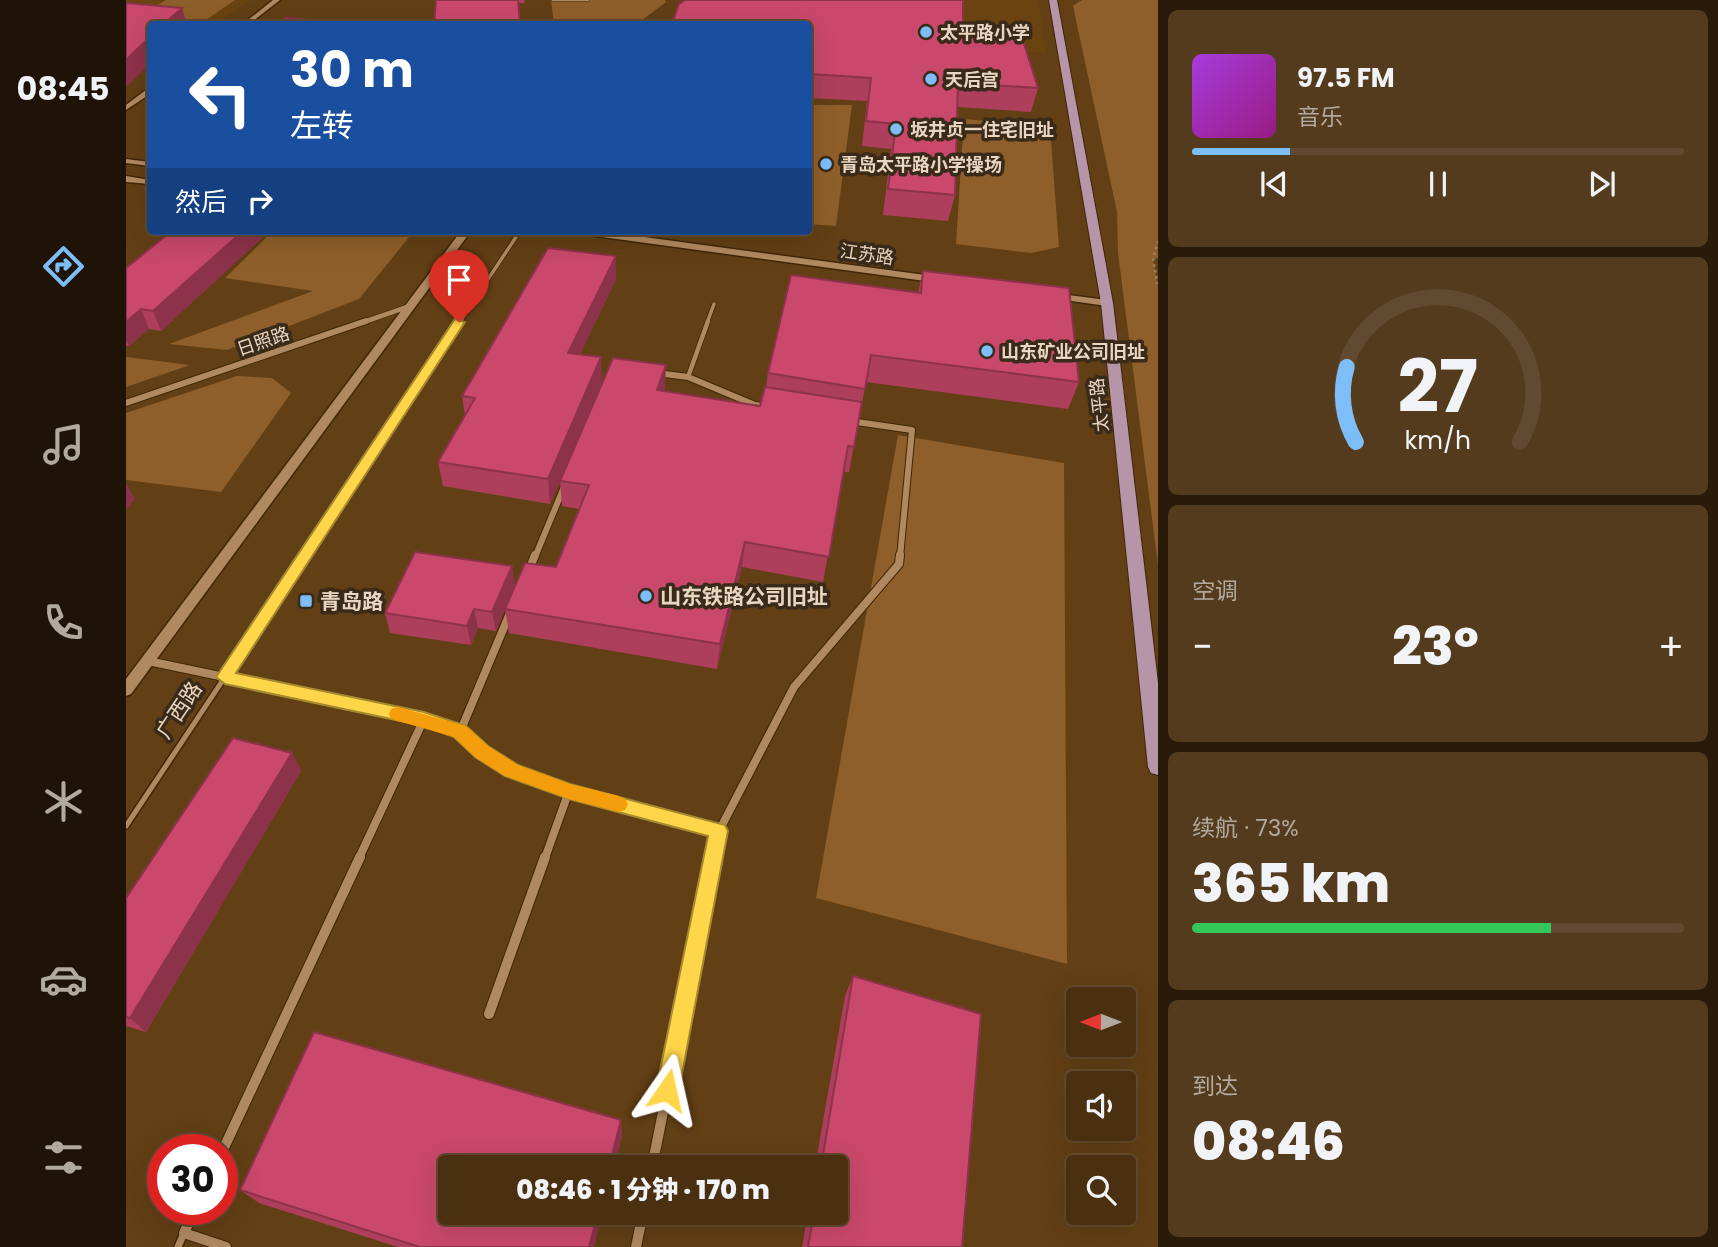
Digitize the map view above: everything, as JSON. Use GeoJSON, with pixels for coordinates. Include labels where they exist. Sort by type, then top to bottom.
{"type":"FeatureCollection","features":[{"type":"Feature","properties":{"kind":"main road"},"geometry":{"type":"LineString","coordinates":[[250,21],[277,0]]}},
{"type":"Feature","properties":{"kind":"main road","name":"太平路"},"geometry":{"type":"LineString","coordinates":[[1053,0],[1107,303],[1158,767]]}},
{"type":"Feature","properties":{"kind":"main road"},"geometry":{"type":"LineString","coordinates":[[126,108],[147,93]]}},
{"type":"Feature","properties":{"kind":"main road"},"geometry":{"type":"LineString","coordinates":[[126,161],[147,164]]}},
{"type":"Feature","properties":{"kind":"main road"},"geometry":{"type":"LineString","coordinates":[[126,179],[147,182]]}},
{"type":"Feature","properties":{"kind":"main road"},"geometry":{"type":"LineString","coordinates":[[126,690],[463,235]]}},
{"type":"Feature","properties":{"kind":"main road","name":"江苏路"},"geometry":{"type":"LineString","coordinates":[[609,235],[955,282]]}},
{"type":"Feature","properties":{"kind":"main road"},"geometry":{"type":"LineString","coordinates":[[1038,294],[1107,303]]}},
{"type":"Feature","properties":{"kind":"street","name":"日照路"},"geometry":{"type":"LineString","coordinates":[[126,402],[410,306]]}},
{"type":"Feature","properties":{"kind":"street"},"geometry":{"type":"LineString","coordinates":[[651,372],[688,377],[755,405],[780,409]]}},
{"type":"Feature","properties":{"kind":"street"},"geometry":{"type":"LineString","coordinates":[[654,1155],[719,831],[794,687],[899,564],[912,430],[844,420]]}},
{"type":"Feature","properties":{"kind":"street"},"geometry":{"type":"LineString","coordinates":[[524,581],[566,481]]}},
{"type":"Feature","properties":{"kind":"street"},"geometry":{"type":"LineString","coordinates":[[460,732],[513,606]]}},
{"type":"Feature","properties":{"kind":"street"},"geometry":{"type":"LineString","coordinates":[[148,661],[424,719],[460,732],[481,751],[512,770],[569,792],[719,831]]}},
{"type":"Feature","properties":{"kind":"street"},"geometry":{"type":"LineString","coordinates":[[230,1134],[424,719]]}},
{"type":"Feature","properties":{"kind":"street"},"geometry":{"type":"LineString","coordinates":[[489,1014],[569,792]]}},
{"type":"Feature","properties":{"kind":"street"},"geometry":{"type":"LineString","coordinates":[[188,1225],[184,1233],[226,1247]]}},
{"type":"Feature","properties":{"kind":"street"},"geometry":{"type":"LineString","coordinates":[[636,1247],[641,1225]]}},
{"type":"Feature","properties":{"kind":"lane"},"geometry":{"type":"LineString","coordinates":[[553,0],[588,0]]}},
{"type":"Feature","properties":{"kind":"lane","name":"广西路"},"geometry":{"type":"LineString","coordinates":[[126,826],[517,235]]}},
{"type":"Feature","properties":{"kind":"lane"},"geometry":{"type":"LineString","coordinates":[[688,377],[714,304]]}},
{"type":"Feature","properties":{"kind":"lane"},"geometry":{"type":"LineString","coordinates":[[177,1247],[184,1233]]}},
{"type":"Feature","properties":{"kind":"path"},"geometry":{"type":"LineString","coordinates":[[1158,241],[1153,258],[1158,287]]}},
{"type":"Feature","properties":{"kind":"shaded area"},"geometry":{"type":"Polygon","coordinates":[[[126,0],[250,0],[219,21],[147,21],[147,26],[126,26],[126,0]]]}},
{"type":"Feature","properties":{"kind":"shaded area"},"geometry":{"type":"Polygon","coordinates":[[[166,0],[235,0],[204,21],[130,22],[166,0]]]}},
{"type":"Feature","properties":{"kind":"shaded area"},"geometry":{"type":"Polygon","coordinates":[[[551,0],[666,2],[641,21],[554,21],[551,0]]]}},
{"type":"Feature","properties":{"kind":"shaded area","name":"太平路小学"},"geometry":{"type":"Polygon","coordinates":[[[746,0],[1038,0],[1046,53],[812,39],[812,21],[700,21],[746,0]]]}},
{"type":"Feature","properties":{"kind":"shaded area"},"geometry":{"type":"Polygon","coordinates":[[[1082,0],[1158,0],[1158,258],[1153,259],[1158,287],[1158,565],[1118,253],[1117,212],[1073,6],[1082,0]]]}},
{"type":"Feature","properties":{"kind":"shaded area","name":"青岛太平路小学操场"},"geometry":{"type":"Polygon","coordinates":[[[812,105],[852,105],[836,226],[812,224],[812,105]]]}},
{"type":"Feature","properties":{"kind":"shaded area"},"geometry":{"type":"Polygon","coordinates":[[[964,119],[1050,127],[1059,247],[1031,253],[956,244],[964,119]]]}},
{"type":"Feature","properties":{"kind":"shaded area"},"geometry":{"type":"Polygon","coordinates":[[[269,235],[411,235],[359,299],[227,350],[169,344],[313,291],[225,278],[269,235]]]}},
{"type":"Feature","properties":{"kind":"shaded area"},"geometry":{"type":"Polygon","coordinates":[[[126,357],[190,365],[126,387],[126,357]]]}},
{"type":"Feature","properties":{"kind":"shaded area"},"geometry":{"type":"Polygon","coordinates":[[[237,376],[272,378],[291,393],[221,492],[126,480],[126,413],[237,376]]]}},
{"type":"Feature","properties":{"kind":"shaded area"},"geometry":{"type":"Polygon","coordinates":[[[898,435],[1064,463],[1067,964],[816,898],[898,435]]]}},
{"type":"Feature","properties":{"kind":"building"},"geometry":{"type":"Polygon","coordinates":[[[436,0],[518,0],[520,21],[434,21],[436,0]]]}},
{"type":"Feature","properties":{"kind":"building"},"geometry":{"type":"Polygon","coordinates":[[[685,0],[963,0],[963,28],[1020,31],[1038,88],[958,83],[955,195],[888,189],[896,124],[866,121],[871,78],[812,74],[812,21],[673,21],[679,4],[685,0]]]}},
{"type":"Feature","properties":{"kind":"building"},"geometry":{"type":"Polygon","coordinates":[[[126,3],[182,8],[167,21],[147,21],[147,40],[126,60],[126,3]]]}},
{"type":"Feature","properties":{"kind":"building"},"geometry":{"type":"Polygon","coordinates":[[[285,18],[326,21],[280,21],[285,18]]]}},
{"type":"Feature","properties":{"kind":"building"},"geometry":{"type":"Polygon","coordinates":[[[167,235],[238,235],[153,311],[141,309],[126,322],[126,268],[167,235]]]}},
{"type":"Feature","properties":{"kind":"building"},"geometry":{"type":"Polygon","coordinates":[[[548,248],[616,256],[568,353],[601,357],[548,479],[438,462],[475,398],[462,396],[548,248]]]}},
{"type":"Feature","properties":{"kind":"building"},"geometry":{"type":"Polygon","coordinates":[[[923,271],[1069,288],[1079,382],[871,355],[865,389],[768,373],[791,275],[921,293],[923,271]]]}},
{"type":"Feature","properties":{"kind":"building"},"geometry":{"type":"Polygon","coordinates":[[[613,358],[666,365],[657,390],[760,406],[765,387],[862,402],[854,447],[848,446],[829,557],[745,542],[720,644],[505,609],[525,563],[556,567],[589,485],[560,481],[613,358]]]}},
{"type":"Feature","properties":{"kind":"building"},"geometry":{"type":"Polygon","coordinates":[[[415,552],[512,566],[492,612],[474,609],[467,626],[385,613],[415,552]]]}},
{"type":"Feature","properties":{"kind":"building"},"geometry":{"type":"Polygon","coordinates":[[[233,738],[292,753],[130,1018],[126,1017],[126,898],[233,738]]]}},
{"type":"Feature","properties":{"kind":"building"},"geometry":{"type":"Polygon","coordinates":[[[853,976],[981,1014],[962,1247],[808,1247],[812,1225],[848,1225],[848,1155],[823,1155],[853,976]]]}},
{"type":"Feature","properties":{"kind":"building"},"geometry":{"type":"Polygon","coordinates":[[[314,1032],[621,1120],[612,1155],[438,1155],[438,1225],[595,1225],[589,1247],[420,1247],[240,1190],[314,1032]]]}},
{"type":"Feature","properties":{"kind":"slow traffic"},"geometry":{"type":"LineString","coordinates":[[398,714],[424,719],[460,732],[481,751],[512,770],[569,792],[619,804]]}},
{"type":"Feature","properties":{"kind":"place","name":"太平路小学"},"geometry":{"type":"Point","coordinates":[926,32]}},
{"type":"Feature","properties":{"kind":"place","name":"天后宫"},"geometry":{"type":"Point","coordinates":[931,79]}},
{"type":"Feature","properties":{"kind":"place","name":"坂井贞一住宅旧址"},"geometry":{"type":"Point","coordinates":[896,129]}},
{"type":"Feature","properties":{"kind":"place","name":"青岛太平路小学操场"},"geometry":{"type":"Point","coordinates":[826,164]}},
{"type":"Feature","properties":{"kind":"place","name":"山东矿业公司旧址"},"geometry":{"type":"Point","coordinates":[987,351]}},
{"type":"Feature","properties":{"kind":"place","name":"山东铁路公司旧址"},"geometry":{"type":"Point","coordinates":[646,596]}},
{"type":"Feature","properties":{"kind":"place","name":"青岛路"},"geometry":{"type":"Point","coordinates":[306,601]}},
{"type":"Feature","properties":{"kind":"route"},"geometry":{"type":"LineString","coordinates":[[459,322],[276,594],[225,677],[424,719],[460,732],[481,751],[512,770],[569,792],[719,831],[667,1090]]}}]}
